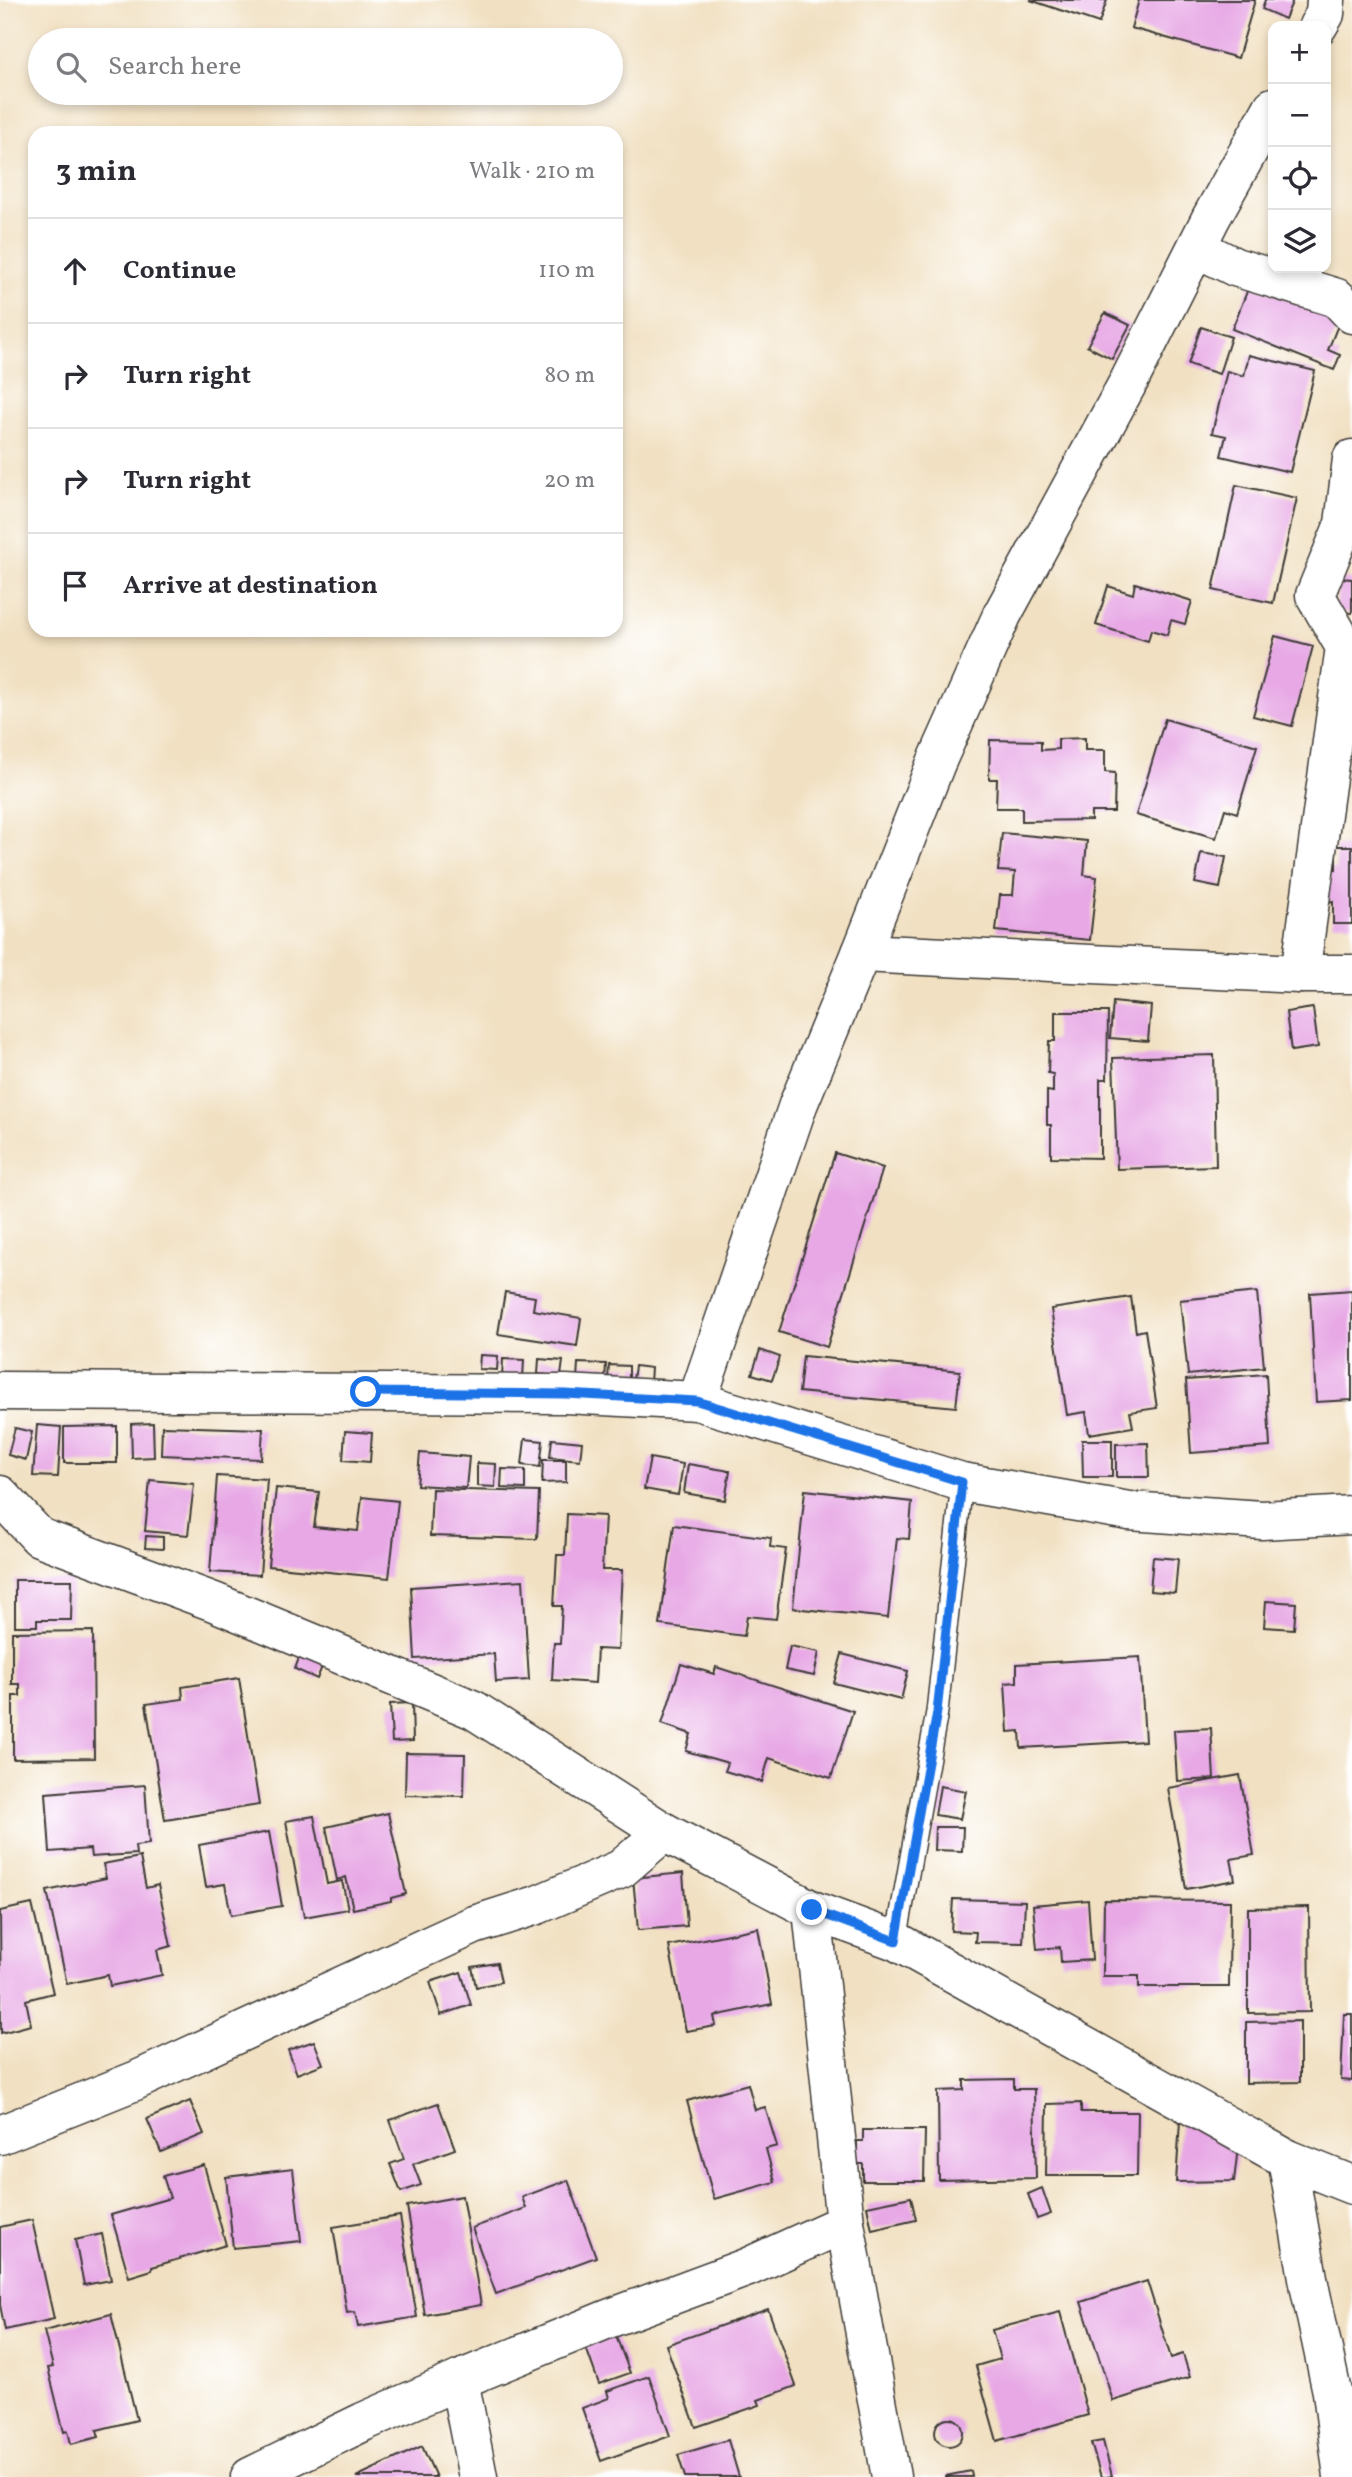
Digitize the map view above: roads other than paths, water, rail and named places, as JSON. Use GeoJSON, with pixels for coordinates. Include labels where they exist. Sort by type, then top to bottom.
{"type":"FeatureCollection","features":[{"type":"Feature","properties":{"kind":"street"},"geometry":{"type":"LineString","coordinates":[[1321,21],[1325,14],[1326,0]]}},
{"type":"Feature","properties":{"kind":"street"},"geometry":{"type":"LineString","coordinates":[[697,1401],[798,1105],[862,953],[936,764],[1002,615],[1268,116]]}},
{"type":"Feature","properties":{"kind":"street"},"geometry":{"type":"LineString","coordinates":[[1197,248],[1235,267],[1337,298],[1352,314]]}},
{"type":"Feature","properties":{"kind":"street"},"geometry":{"type":"LineString","coordinates":[[1300,974],[1345,647],[1315,595],[1345,524],[1352,459]]}},
{"type":"Feature","properties":{"kind":"street"},"geometry":{"type":"LineString","coordinates":[[862,953],[1300,974],[1352,974]]}},
{"type":"Feature","properties":{"kind":"street"},"geometry":{"type":"LineString","coordinates":[[0,1391],[565,1394],[697,1401],[962,1482],[1129,1511],[1262,1520],[1352,1515]]}},
{"type":"Feature","properties":{"kind":"street"},"geometry":{"type":"LineString","coordinates":[[0,1495],[39,1537],[214,1602],[474,1710],[664,1832],[812,1910],[896,1941],[1287,2160],[1352,2185]]}},
{"type":"Feature","properties":{"kind":"street"},"geometry":{"type":"LineString","coordinates":[[0,2135],[135,2081],[474,1925],[537,1905],[621,1869],[664,1832]]}},
{"type":"Feature","properties":{"kind":"street"},"geometry":{"type":"LineString","coordinates":[[812,1910],[845,2223],[891,2477]]}},
{"type":"Feature","properties":{"kind":"street"},"geometry":{"type":"LineString","coordinates":[[1287,2160],[1332,2392],[1343,2477]]}},
{"type":"Feature","properties":{"kind":"street"},"geometry":{"type":"LineString","coordinates":[[250,2477],[363,2422],[459,2381],[608,2319],[748,2267],[845,2223]]}},
{"type":"Feature","properties":{"kind":"street"},"geometry":{"type":"LineString","coordinates":[[459,2381],[478,2477]]}},
{"type":"Feature","properties":{"kind":"lane"},"geometry":{"type":"LineString","coordinates":[[896,1941],[937,1712],[962,1482]]}}]}
